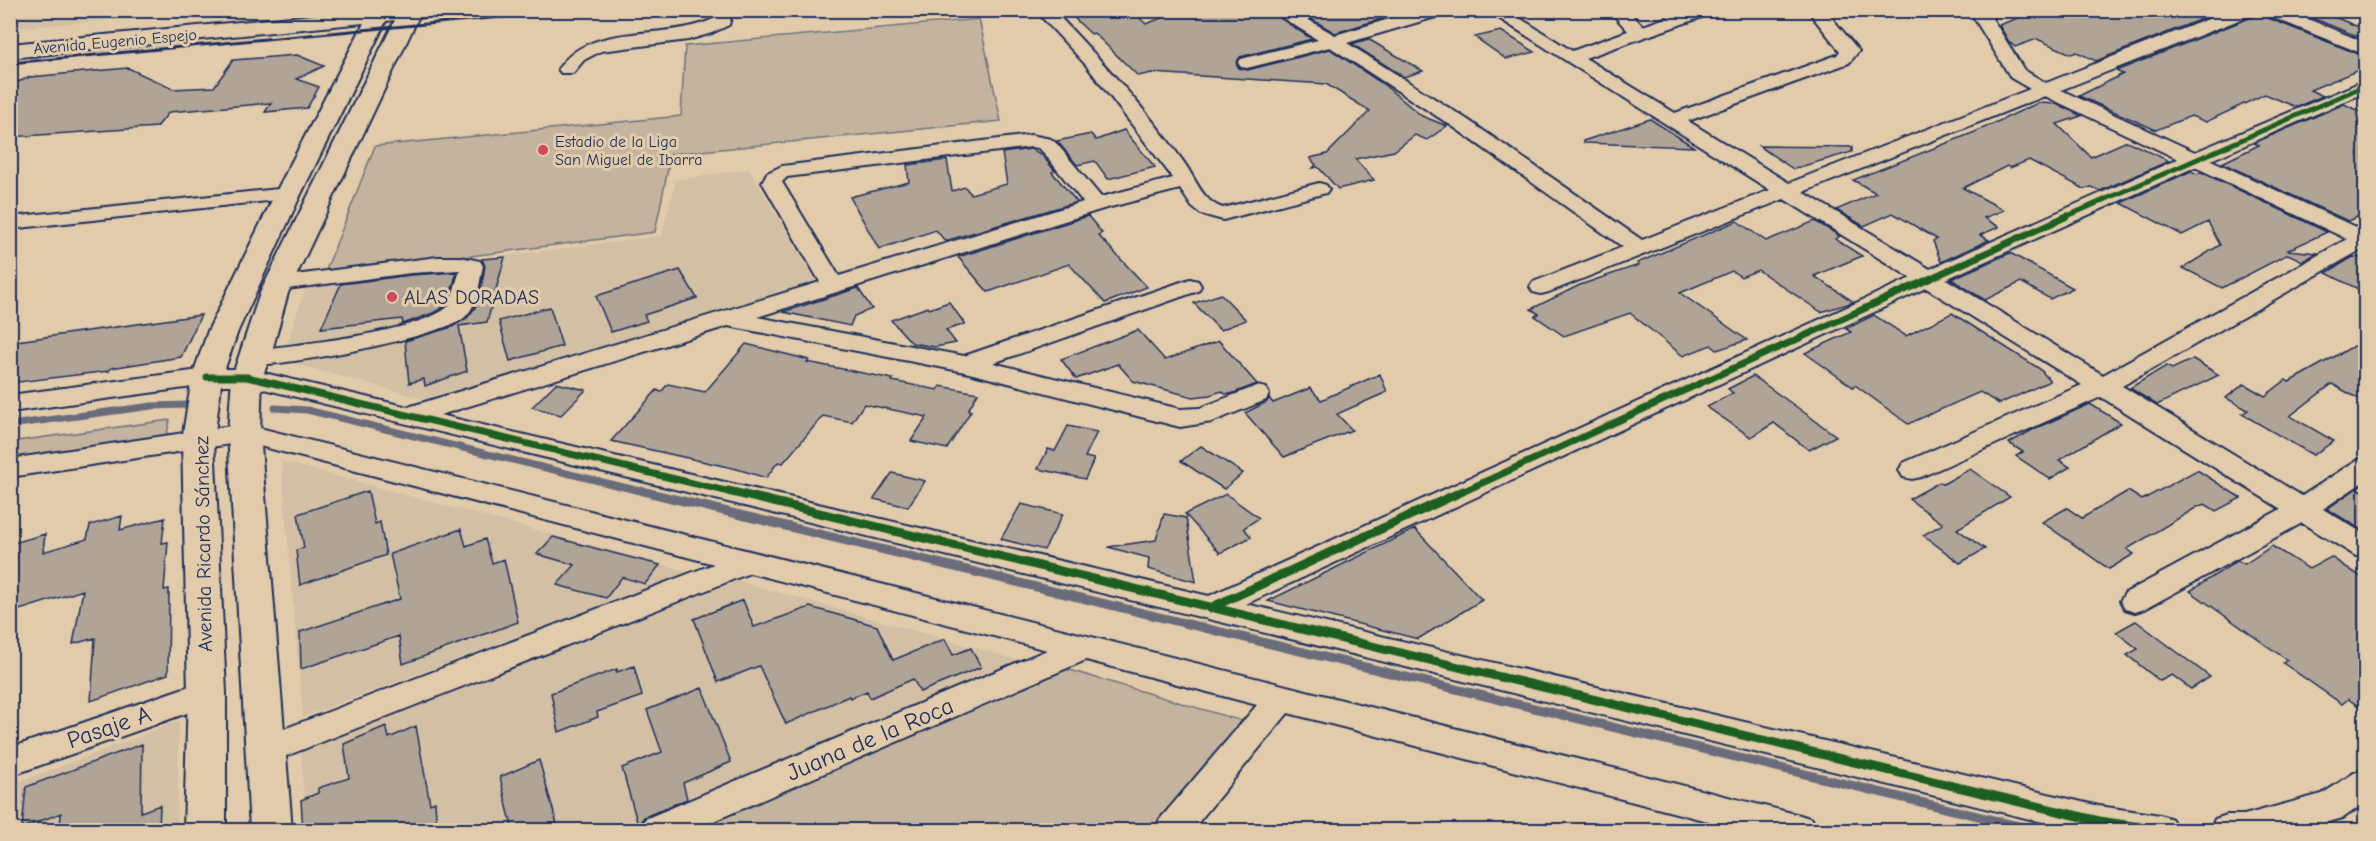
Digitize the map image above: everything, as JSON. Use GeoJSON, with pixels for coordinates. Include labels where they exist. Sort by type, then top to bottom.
{"type":"FeatureCollection","features":[{"type":"Feature","properties":{"kind":"main road","name":"Avenida Eugenio Espejo"},"geometry":{"type":"LineString","coordinates":[[10,36],[282,10]]}},
{"type":"Feature","properties":{"kind":"main road","name":"Avenida Eugenio Espejo"},"geometry":{"type":"LineString","coordinates":[[10,51],[403,12]]}},
{"type":"Feature","properties":{"kind":"main road","name":"Avenida Ricardo Sánchez"},"geometry":{"type":"LineString","coordinates":[[205,831],[207,693],[198,440],[207,377],[223,331],[288,194],[403,12]]}},
{"type":"Feature","properties":{"kind":"main road"},"geometry":{"type":"LineString","coordinates":[[271,831],[244,433],[251,368],[279,284],[403,12]]}},
{"type":"Feature","properties":{"kind":"street"},"geometry":{"type":"LineString","coordinates":[[567,69],[578,55],[598,47],[702,32],[723,21],[725,10]]}},
{"type":"Feature","properties":{"kind":"street"},"geometry":{"type":"LineString","coordinates":[[1043,10],[1092,61],[1176,166],[1199,203],[1208,210],[1223,214],[1319,189]]}},
{"type":"Feature","properties":{"kind":"street"},"geometry":{"type":"LineString","coordinates":[[1278,10],[1335,41],[1468,129],[1639,248]]}},
{"type":"Feature","properties":{"kind":"street"},"geometry":{"type":"LineString","coordinates":[[1247,63],[1335,41],[1440,10]]}},
{"type":"Feature","properties":{"kind":"street"},"geometry":{"type":"LineString","coordinates":[[1494,10],[2366,549]]}},
{"type":"Feature","properties":{"kind":"street"},"geometry":{"type":"LineString","coordinates":[[1617,10],[1640,33]]}},
{"type":"Feature","properties":{"kind":"street"},"geometry":{"type":"LineString","coordinates":[[1992,10],[1985,13],[1983,18],[2017,74],[2043,89],[2365,239]]}},
{"type":"Feature","properties":{"kind":"street"},"geometry":{"type":"LineString","coordinates":[[1541,287],[2248,10]]}},
{"type":"Feature","properties":{"kind":"street"},"geometry":{"type":"LineString","coordinates":[[2270,10],[2366,50]]}},
{"type":"Feature","properties":{"kind":"street"},"geometry":{"type":"LineString","coordinates":[[1570,57],[1699,12]]}},
{"type":"Feature","properties":{"kind":"street"},"geometry":{"type":"LineString","coordinates":[[1674,120],[1843,59],[1850,51],[1821,16]]}},
{"type":"Feature","properties":{"kind":"street"},"geometry":{"type":"LineString","coordinates":[[1210,608],[2193,159],[2366,85]]}},
{"type":"Feature","properties":{"kind":"street"},"geometry":{"type":"LineString","coordinates":[[833,285],[772,182],[774,177],[782,172],[1031,141],[1044,143],[1050,148],[1096,205]]}},
{"type":"Feature","properties":{"kind":"street"},"geometry":{"type":"LineString","coordinates":[[410,415],[1096,205],[1185,181]]}},
{"type":"Feature","properties":{"kind":"street"},"geometry":{"type":"LineString","coordinates":[[10,223],[288,194]]}},
{"type":"Feature","properties":{"kind":"street"},"geometry":{"type":"LineString","coordinates":[[1912,470],[2103,386],[2365,239]]}},
{"type":"Feature","properties":{"kind":"street"},"geometry":{"type":"LineString","coordinates":[[10,404],[207,377],[420,328],[445,320],[457,312],[472,266],[466,263],[434,264],[279,284]]}},
{"type":"Feature","properties":{"kind":"street"},"geometry":{"type":"LineString","coordinates":[[965,364],[1190,286]]}},
{"type":"Feature","properties":{"kind":"street"},"geometry":{"type":"LineString","coordinates":[[725,318],[965,364],[1180,418],[1203,416],[1257,394]]}},
{"type":"Feature","properties":{"kind":"street"},"geometry":{"type":"LineString","coordinates":[[251,368],[410,415],[2099,821],[2160,831]]}},
{"type":"Feature","properties":{"kind":"street"},"geometry":{"type":"LineString","coordinates":[[10,468],[244,433],[1281,698],[1721,820],[1800,831]]}},
{"type":"Feature","properties":{"kind":"street"},"geometry":{"type":"LineString","coordinates":[[2135,601],[2302,510],[2366,468]]}},
{"type":"Feature","properties":{"kind":"street"},"geometry":{"type":"LineString","coordinates":[[266,750],[749,562]]}},
{"type":"Feature","properties":{"kind":"street","name":"Juana de la Roca"},"geometry":{"type":"LineString","coordinates":[[657,831],[1084,648]]}},
{"type":"Feature","properties":{"kind":"street","name":"Pasaje A"},"geometry":{"type":"LineString","coordinates":[[10,762],[207,693]]}},
{"type":"Feature","properties":{"kind":"street"},"geometry":{"type":"LineString","coordinates":[[1172,831],[1281,698]]}},
{"type":"Feature","properties":{"kind":"street"},"geometry":{"type":"LineString","coordinates":[[2227,831],[2244,830],[2331,807],[2366,783]]}},
{"type":"Feature","properties":{"kind":"shaded area"},"geometry":{"type":"Polygon","coordinates":[[[11,10],[221,10],[221,11],[11,28],[11,10]]]}},
{"type":"Feature","properties":{"kind":"shaded area","name":"Estadio de la Liga San Miguel de Ibarra"},"geometry":{"type":"Polygon","coordinates":[[[979,19],[1001,121],[671,154],[655,232],[324,275],[375,146],[681,116],[685,46],[979,19]]]}},
{"type":"Feature","properties":{"kind":"shaded area"},"geometry":{"type":"Polygon","coordinates":[[[749,169],[816,281],[425,399],[281,360],[308,281],[661,236],[676,180],[749,169]]]}},
{"type":"Feature","properties":{"kind":"shaded area"},"geometry":{"type":"Polygon","coordinates":[[[170,420],[166,438],[11,460],[10,442],[170,420]]]}},
{"type":"Feature","properties":{"kind":"shaded area"},"geometry":{"type":"Polygon","coordinates":[[[281,461],[690,572],[303,717],[281,461]]]}},
{"type":"Feature","properties":{"kind":"shaded area"},"geometry":{"type":"Polygon","coordinates":[[[738,581],[1021,661],[634,830],[306,830],[301,752],[738,581]]]}},
{"type":"Feature","properties":{"kind":"shaded area"},"geometry":{"type":"Polygon","coordinates":[[[1066,669],[1266,728],[1161,830],[694,830],[1066,669]]]}},
{"type":"Feature","properties":{"kind":"shaded area"},"geometry":{"type":"Polygon","coordinates":[[[179,721],[177,830],[11,830],[11,785],[179,721]]]}},
{"type":"Feature","properties":{"kind":"building"},"geometry":{"type":"Polygon","coordinates":[[[1099,10],[1131,10],[1146,24],[1183,10],[1268,10],[1312,39],[1240,57],[1236,63],[1239,68],[1248,70],[1330,49],[1383,84],[1422,116],[1447,126],[1427,140],[1415,135],[1394,151],[1355,159],[1374,180],[1338,189],[1318,167],[1313,168],[1316,165],[1310,158],[1327,154],[1370,111],[1326,84],[1152,73],[1138,76],[1094,33],[1091,34],[1071,15],[1099,10]]]}},
{"type":"Feature","properties":{"kind":"building"},"geometry":{"type":"Polygon","coordinates":[[[1296,10],[1407,10],[1407,11],[1335,33],[1296,10]]]}},
{"type":"Feature","properties":{"kind":"building"},"geometry":{"type":"Polygon","coordinates":[[[2040,10],[2096,10],[2106,15],[2119,10],[2224,10],[2096,61],[2077,52],[2071,54],[2037,39],[2015,47],[2009,42],[1999,25],[2040,10]]]}},
{"type":"Feature","properties":{"kind":"building"},"geometry":{"type":"Polygon","coordinates":[[[2258,10],[2263,16],[2366,57],[2366,67],[2310,90],[2323,96],[2296,107],[2265,94],[2206,122],[2191,116],[2156,130],[2079,96],[2123,74],[2116,71],[2255,16],[2258,10]]]}},
{"type":"Feature","properties":{"kind":"building"},"geometry":{"type":"Polygon","coordinates":[[[2320,11],[2366,30],[2366,40],[2305,15],[2320,11]]]}},
{"type":"Feature","properties":{"kind":"building"},"geometry":{"type":"Polygon","coordinates":[[[1501,31],[1535,52],[1506,59],[1475,37],[1501,31]]]}},
{"type":"Feature","properties":{"kind":"building"},"geometry":{"type":"Polygon","coordinates":[[[1368,39],[1423,71],[1404,77],[1352,44],[1368,39]]]}},
{"type":"Feature","properties":{"kind":"building"},"geometry":{"type":"Polygon","coordinates":[[[297,55],[324,66],[296,79],[319,87],[307,108],[265,112],[271,103],[169,112],[157,127],[10,137],[10,85],[30,77],[128,68],[173,89],[214,87],[233,60],[297,55]]]}},
{"type":"Feature","properties":{"kind":"building"},"geometry":{"type":"Polygon","coordinates":[[[2038,103],[2058,104],[2081,116],[2057,124],[2091,157],[2127,141],[2169,161],[2100,191],[2091,187],[2084,189],[2029,160],[2010,168],[2007,166],[1963,188],[2004,210],[1984,218],[1999,227],[1980,235],[1989,240],[1941,262],[1933,241],[1937,239],[1893,213],[1864,226],[1836,210],[1876,193],[1853,180],[1975,132],[2038,103]]]}},
{"type":"Feature","properties":{"kind":"building"},"geometry":{"type":"Polygon","coordinates":[[[2344,104],[2366,114],[2366,213],[2348,221],[2222,163],[2259,145],[2254,143],[2344,104]]]}},
{"type":"Feature","properties":{"kind":"building"},"geometry":{"type":"Polygon","coordinates":[[[1650,119],[1694,147],[1584,143],[1583,141],[1650,119]]]}},
{"type":"Feature","properties":{"kind":"building"},"geometry":{"type":"Polygon","coordinates":[[[1124,130],[1155,167],[1108,179],[1095,161],[1077,165],[1057,141],[1091,134],[1096,140],[1124,130]]]}},
{"type":"Feature","properties":{"kind":"building"},"geometry":{"type":"Polygon","coordinates":[[[1759,146],[1852,147],[1852,152],[1793,169],[1759,146]]]}},
{"type":"Feature","properties":{"kind":"building"},"geometry":{"type":"Polygon","coordinates":[[[1031,149],[1041,154],[1055,171],[1052,172],[1077,202],[945,241],[936,230],[879,249],[850,197],[909,182],[907,165],[947,160],[952,191],[965,187],[971,194],[1007,184],[1002,153],[1031,149]]]}},
{"type":"Feature","properties":{"kind":"building"},"geometry":{"type":"Polygon","coordinates":[[[2191,171],[2197,174],[2201,172],[2327,232],[2288,250],[2317,253],[2303,261],[2288,254],[2222,288],[2183,268],[2220,245],[2208,222],[2182,235],[2121,203],[2191,171]]]}},
{"type":"Feature","properties":{"kind":"building"},"geometry":{"type":"Polygon","coordinates":[[[1088,216],[1102,233],[1098,235],[1147,287],[1105,303],[1069,264],[988,292],[958,257],[1088,216]]]}},
{"type":"Feature","properties":{"kind":"building"},"geometry":{"type":"Polygon","coordinates":[[[1737,221],[1766,241],[1815,221],[1840,236],[1835,239],[1862,256],[1814,276],[1854,302],[1821,312],[1758,270],[1741,277],[1732,271],[1680,293],[1747,340],[1717,350],[1711,345],[1683,356],[1630,313],[1564,336],[1535,316],[1539,314],[1531,309],[1580,285],[1639,265],[1637,263],[1737,221]]]}},
{"type":"Feature","properties":{"kind":"building"},"geometry":{"type":"Polygon","coordinates":[[[2010,253],[2073,288],[2050,299],[2021,282],[1985,300],[1951,279],[2010,253]]]}},
{"type":"Feature","properties":{"kind":"building"},"geometry":{"type":"Polygon","coordinates":[[[505,257],[487,322],[459,326],[467,371],[425,386],[424,379],[409,383],[405,341],[452,327],[467,318],[475,308],[480,294],[485,266],[482,259],[505,257]]]}},
{"type":"Feature","properties":{"kind":"building"},"geometry":{"type":"Polygon","coordinates":[[[2353,257],[2366,258],[2366,293],[2326,273],[2353,257]]]}},
{"type":"Feature","properties":{"kind":"building"},"geometry":{"type":"Polygon","coordinates":[[[680,270],[697,298],[644,315],[647,321],[611,332],[596,296],[680,270]]]}},
{"type":"Feature","properties":{"kind":"building","name":"ALAS DORADAS"},"geometry":{"type":"Polygon","coordinates":[[[457,272],[447,305],[433,313],[403,324],[402,319],[321,328],[341,284],[457,272]]]}},
{"type":"Feature","properties":{"kind":"building"},"geometry":{"type":"Polygon","coordinates":[[[858,288],[872,309],[854,316],[850,326],[783,312],[858,288]]]}},
{"type":"Feature","properties":{"kind":"building"},"geometry":{"type":"Polygon","coordinates":[[[1221,294],[1246,320],[1220,330],[1194,303],[1221,294]]]}},
{"type":"Feature","properties":{"kind":"building"},"geometry":{"type":"Polygon","coordinates":[[[949,302],[965,324],[946,330],[956,343],[935,347],[912,343],[891,320],[928,307],[929,309],[949,302]]]}},
{"type":"Feature","properties":{"kind":"building"},"geometry":{"type":"Polygon","coordinates":[[[550,307],[562,346],[510,361],[499,321],[550,307]]]}},
{"type":"Feature","properties":{"kind":"building"},"geometry":{"type":"Polygon","coordinates":[[[1952,313],[2040,369],[2050,381],[1999,404],[1980,392],[1908,424],[1855,385],[1853,387],[1805,353],[1851,332],[1846,329],[1874,315],[1906,336],[1952,313]]]}},
{"type":"Feature","properties":{"kind":"building"},"geometry":{"type":"Polygon","coordinates":[[[201,315],[181,357],[111,368],[109,371],[10,383],[10,342],[201,315]]]}},
{"type":"Feature","properties":{"kind":"building"},"geometry":{"type":"Polygon","coordinates":[[[1138,330],[1165,360],[1219,341],[1257,384],[1231,394],[1225,394],[1222,391],[1193,397],[1133,381],[1118,364],[1076,379],[1061,359],[1138,330]]]}},
{"type":"Feature","properties":{"kind":"building"},"geometry":{"type":"Polygon","coordinates":[[[2366,339],[2366,403],[2332,384],[2290,416],[2334,441],[2313,455],[2242,414],[2248,410],[2226,398],[2244,384],[2265,396],[2286,380],[2289,382],[2366,339]]]}},
{"type":"Feature","properties":{"kind":"building"},"geometry":{"type":"Polygon","coordinates":[[[746,344],[809,360],[807,362],[893,379],[892,381],[938,390],[940,386],[978,393],[968,410],[971,411],[947,449],[911,441],[927,417],[864,404],[852,422],[823,416],[783,463],[778,462],[766,478],[737,469],[611,441],[657,390],[661,392],[668,384],[705,392],[746,344]]]}},
{"type":"Feature","properties":{"kind":"building"},"geometry":{"type":"Polygon","coordinates":[[[2193,359],[2219,375],[2157,405],[2130,388],[2166,366],[2172,369],[2193,359]]]}},
{"type":"Feature","properties":{"kind":"building"},"geometry":{"type":"Polygon","coordinates":[[[1380,374],[1387,392],[1337,414],[1352,430],[1284,457],[1245,413],[1267,402],[1269,398],[1273,403],[1310,388],[1321,400],[1380,374]]]}},
{"type":"Feature","properties":{"kind":"building"},"geometry":{"type":"Polygon","coordinates":[[[1753,376],[1836,436],[1809,450],[1774,423],[1751,437],[1707,407],[1733,393],[1728,389],[1753,376]]]}},
{"type":"Feature","properties":{"kind":"building"},"geometry":{"type":"Polygon","coordinates":[[[556,383],[586,390],[561,415],[532,407],[556,383]]]}},
{"type":"Feature","properties":{"kind":"building"},"geometry":{"type":"Polygon","coordinates":[[[2090,404],[2121,423],[2059,460],[2070,467],[2050,479],[2016,456],[2023,452],[2009,443],[2090,404]]]}},
{"type":"Feature","properties":{"kind":"building"},"geometry":{"type":"Polygon","coordinates":[[[1068,426],[1097,432],[1085,457],[1094,459],[1085,479],[1038,469],[1048,449],[1055,451],[1068,426]]]}},
{"type":"Feature","properties":{"kind":"building"},"geometry":{"type":"Polygon","coordinates":[[[1201,446],[1243,473],[1224,489],[1181,461],[1201,446]]]}},
{"type":"Feature","properties":{"kind":"building"},"geometry":{"type":"Polygon","coordinates":[[[1970,469],[2010,497],[1957,529],[1985,549],[1960,563],[1923,535],[1943,524],[1909,499],[1970,469]]]}},
{"type":"Feature","properties":{"kind":"building"},"geometry":{"type":"Polygon","coordinates":[[[2197,470],[2241,498],[2216,511],[2205,504],[2199,506],[2127,549],[2134,554],[2109,569],[2042,522],[2067,508],[2082,518],[2128,491],[2142,500],[2197,470]]]}},
{"type":"Feature","properties":{"kind":"building"},"geometry":{"type":"Polygon","coordinates":[[[892,473],[925,481],[908,507],[874,499],[892,473]]]}},
{"type":"Feature","properties":{"kind":"building"},"geometry":{"type":"Polygon","coordinates":[[[2357,488],[2366,493],[2366,532],[2327,509],[2357,488]]]}},
{"type":"Feature","properties":{"kind":"building"},"geometry":{"type":"Polygon","coordinates":[[[368,491],[375,524],[380,522],[386,555],[300,585],[296,550],[304,548],[298,514],[368,491]]]}},
{"type":"Feature","properties":{"kind":"building"},"geometry":{"type":"Polygon","coordinates":[[[1226,494],[1259,518],[1244,528],[1251,537],[1220,553],[1185,514],[1226,494]]]}},
{"type":"Feature","properties":{"kind":"building"},"geometry":{"type":"Polygon","coordinates":[[[1021,504],[1063,514],[1044,550],[1001,539],[1021,504]]]}},
{"type":"Feature","properties":{"kind":"building"},"geometry":{"type":"Polygon","coordinates":[[[1164,514],[1186,518],[1196,582],[1148,569],[1149,558],[1108,547],[1156,540],[1164,514]]]}},
{"type":"Feature","properties":{"kind":"building"},"geometry":{"type":"Polygon","coordinates":[[[122,516],[120,530],[165,518],[162,543],[168,542],[164,590],[169,589],[168,674],[91,701],[95,638],[73,644],[83,590],[10,613],[10,544],[45,534],[43,552],[87,539],[90,525],[122,516]]]}},
{"type":"Feature","properties":{"kind":"building"},"geometry":{"type":"Polygon","coordinates":[[[461,529],[466,546],[485,539],[492,563],[504,559],[518,622],[403,664],[399,636],[301,669],[300,632],[400,599],[390,554],[461,529]]]}},
{"type":"Feature","properties":{"kind":"building"},"geometry":{"type":"Polygon","coordinates":[[[1415,529],[1482,600],[1418,639],[1268,601],[1415,529]]]}},
{"type":"Feature","properties":{"kind":"building"},"geometry":{"type":"Polygon","coordinates":[[[553,537],[660,565],[645,584],[622,577],[606,598],[557,585],[575,565],[537,554],[553,537]]]}},
{"type":"Feature","properties":{"kind":"building"},"geometry":{"type":"Polygon","coordinates":[[[2272,546],[2309,569],[2331,557],[2366,580],[2366,711],[2348,699],[2342,704],[2283,663],[2287,660],[2190,591],[2237,561],[2245,564],[2272,546]]]}},
{"type":"Feature","properties":{"kind":"building"},"geometry":{"type":"Polygon","coordinates":[[[743,600],[754,627],[810,607],[877,626],[893,660],[945,639],[953,655],[971,648],[981,667],[920,692],[913,679],[870,698],[867,691],[850,698],[849,696],[786,724],[759,666],[718,682],[694,619],[743,600]]]}},
{"type":"Feature","properties":{"kind":"building"},"geometry":{"type":"Polygon","coordinates":[[[2136,621],[2210,677],[2191,689],[2172,675],[2160,681],[2127,655],[2138,649],[2116,632],[2136,621]]]}},
{"type":"Feature","properties":{"kind":"building"},"geometry":{"type":"Polygon","coordinates":[[[634,666],[642,696],[597,712],[598,717],[559,732],[551,693],[617,669],[617,672],[634,666]]]}},
{"type":"Feature","properties":{"kind":"building"},"geometry":{"type":"Polygon","coordinates":[[[702,688],[731,762],[683,783],[687,799],[644,817],[638,825],[622,768],[662,752],[647,710],[702,688]]]}},
{"type":"Feature","properties":{"kind":"building"},"geometry":{"type":"Polygon","coordinates":[[[386,726],[389,738],[416,726],[430,804],[435,802],[437,831],[303,831],[301,800],[318,793],[318,788],[349,778],[344,744],[386,726]]]}},
{"type":"Feature","properties":{"kind":"building"},"geometry":{"type":"Polygon","coordinates":[[[142,744],[141,812],[160,805],[159,831],[60,831],[61,813],[22,828],[26,787],[142,744]]]}},
{"type":"Feature","properties":{"kind":"building"},"geometry":{"type":"Polygon","coordinates":[[[539,760],[559,831],[513,831],[500,777],[539,760]]]}},
{"type":"Feature","properties":{"kind":"waterway"},"geometry":{"type":"LineString","coordinates":[[10,425],[152,406],[187,405]]}},
{"type":"Feature","properties":{"kind":"waterway"},"geometry":{"type":"LineString","coordinates":[[275,408],[307,410],[648,493]]}},
{"type":"Feature","properties":{"kind":"waterway"},"geometry":{"type":"LineString","coordinates":[[642,491],[2035,830]]}},
{"type":"Feature","properties":{"kind":"railway"},"geometry":{"type":"LineString","coordinates":[[10,63],[577,10]]}},
{"type":"Feature","properties":{"kind":"cycle path"},"geometry":{"type":"LineString","coordinates":[[1210,608],[1931,277],[2366,85]]}},
{"type":"Feature","properties":{"kind":"cycle path"},"geometry":{"type":"LineString","coordinates":[[207,377],[247,377],[2099,821],[2160,830]]}},
{"type":"Feature","properties":{"kind":"place","name":"Estadio de la Liga San Miguel de Ibarra"},"geometry":{"type":"Point","coordinates":[543,150]}},
{"type":"Feature","properties":{"kind":"place","name":"ALAS DORADAS"},"geometry":{"type":"Point","coordinates":[392,297]}}]}
